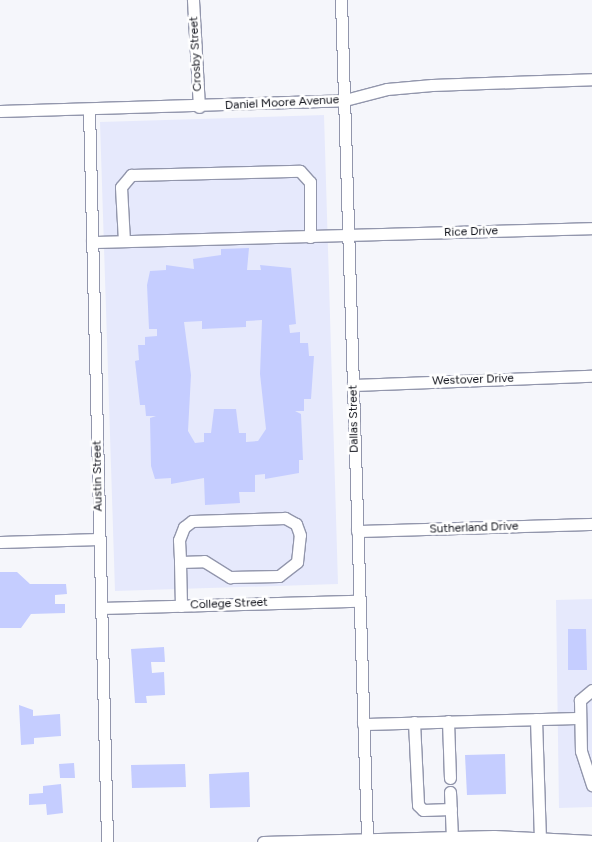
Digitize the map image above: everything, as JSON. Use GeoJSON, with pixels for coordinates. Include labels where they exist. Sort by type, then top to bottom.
{"type":"FeatureCollection","features":[{"type":"Feature","properties":{"kind":"street","name":"Crosby Street"},"geometry":{"type":"LineString","coordinates":[[193,0],[199,107]]}},
{"type":"Feature","properties":{"kind":"street","name":"Dallas Street"},"geometry":{"type":"LineString","coordinates":[[342,0],[358,601],[367,838]]}},
{"type":"Feature","properties":{"kind":"street","name":"Daniel Moore Avenue"},"geometry":{"type":"LineString","coordinates":[[0,111],[199,107],[345,100],[388,89],[432,85],[592,79]]}},
{"type":"Feature","properties":{"kind":"street","name":"Austin Street"},"geometry":{"type":"LineString","coordinates":[[88,109],[107,842]]}},
{"type":"Feature","properties":{"kind":"street"},"geometry":{"type":"LineString","coordinates":[[124,241],[122,187],[131,175],[300,171],[310,182],[310,237]]}},
{"type":"Feature","properties":{"kind":"street","name":"Rice Drive"},"geometry":{"type":"LineString","coordinates":[[92,242],[592,228]]}},
{"type":"Feature","properties":{"kind":"street","name":"Westover Drive"},"geometry":{"type":"LineString","coordinates":[[353,385],[592,376]]}},
{"type":"Feature","properties":{"kind":"street"},"geometry":{"type":"LineString","coordinates":[[180,562],[204,561],[230,577],[279,576],[297,562],[300,535],[296,524],[285,518],[192,521],[184,527],[179,540],[181,606]]}},
{"type":"Feature","properties":{"kind":"street","name":"Sutherland Drive"},"geometry":{"type":"LineString","coordinates":[[356,531],[592,524]]}},
{"type":"Feature","properties":{"kind":"street"},"geometry":{"type":"LineString","coordinates":[[0,542],[99,539]]}},
{"type":"Feature","properties":{"kind":"street","name":"College Street"},"geometry":{"type":"LineString","coordinates":[[101,608],[358,601]]}},
{"type":"Feature","properties":{"kind":"street"},"geometry":{"type":"LineString","coordinates":[[592,690],[580,700],[581,751],[592,785]]}},
{"type":"Feature","properties":{"kind":"street"},"geometry":{"type":"LineString","coordinates":[[363,724],[580,718]]}},
{"type":"Feature","properties":{"kind":"street"},"geometry":{"type":"LineString","coordinates":[[536,719],[540,838]]}},
{"type":"Feature","properties":{"kind":"street"},"geometry":{"type":"LineString","coordinates":[[414,722],[418,805],[423,810],[451,809]]}},
{"type":"Feature","properties":{"kind":"street"},"geometry":{"type":"LineString","coordinates":[[448,722],[450,778]]}},
{"type":"Feature","properties":{"kind":"street"},"geometry":{"type":"LineString","coordinates":[[581,751],[592,742]]}},
{"type":"Feature","properties":{"kind":"street"},"geometry":{"type":"LineString","coordinates":[[450,792],[452,837]]}},
{"type":"Feature","properties":{"kind":"street"},"geometry":{"type":"LineString","coordinates":[[263,842],[452,837],[592,840]]}},
{"type":"Feature","properties":{"kind":"shaded area"},"geometry":{"type":"Polygon","coordinates":[[[324,115],[338,584],[115,591],[100,122],[324,115]]]}},
{"type":"Feature","properties":{"kind":"shaded area"},"geometry":{"type":"Polygon","coordinates":[[[592,599],[592,807],[559,808],[556,600],[592,599]]]}},
{"type":"Feature","properties":{"kind":"building"},"geometry":{"type":"Polygon","coordinates":[[[249,248],[247,270],[261,270],[260,265],[291,268],[296,324],[289,325],[290,333],[300,332],[300,343],[308,343],[309,356],[314,356],[311,399],[304,399],[304,411],[295,411],[301,414],[303,460],[299,460],[299,473],[265,479],[265,474],[255,475],[255,492],[239,492],[240,503],[205,505],[204,478],[171,484],[171,478],[155,479],[151,466],[150,418],[156,416],[146,416],[145,405],[140,405],[135,361],[139,360],[138,345],[145,345],[145,337],[157,336],[157,329],[149,329],[147,285],[150,271],[166,270],[166,265],[194,269],[193,259],[221,255],[221,249],[249,248]],[[262,320],[246,321],[246,327],[202,329],[202,321],[184,322],[191,375],[188,431],[195,443],[204,442],[204,433],[211,433],[214,409],[236,409],[239,433],[246,433],[246,442],[258,441],[266,429],[260,374],[262,320]]]}},
{"type":"Feature","properties":{"kind":"building"},"geometry":{"type":"Polygon","coordinates":[[[0,572],[17,572],[30,584],[66,584],[67,594],[55,595],[55,604],[65,604],[65,613],[31,614],[21,628],[0,628],[0,572]]]}},
{"type":"Feature","properties":{"kind":"building"},"geometry":{"type":"Polygon","coordinates":[[[568,629],[586,629],[587,670],[568,670],[568,629]]]}},
{"type":"Feature","properties":{"kind":"building"},"geometry":{"type":"Polygon","coordinates":[[[164,647],[165,662],[151,662],[152,673],[164,672],[165,695],[146,696],[147,703],[135,703],[131,649],[164,647]]]}},
{"type":"Feature","properties":{"kind":"building"},"geometry":{"type":"Polygon","coordinates":[[[19,705],[33,710],[33,716],[60,714],[61,736],[34,738],[34,744],[21,745],[19,705]]]}},
{"type":"Feature","properties":{"kind":"building"},"geometry":{"type":"Polygon","coordinates":[[[505,754],[506,794],[467,795],[465,755],[505,754]]]}},
{"type":"Feature","properties":{"kind":"building"},"geometry":{"type":"Polygon","coordinates":[[[74,763],[75,778],[60,778],[59,764],[74,763]]]}},
{"type":"Feature","properties":{"kind":"building"},"geometry":{"type":"Polygon","coordinates":[[[185,764],[186,787],[132,788],[131,765],[185,764]]]}},
{"type":"Feature","properties":{"kind":"building"},"geometry":{"type":"Polygon","coordinates":[[[249,772],[250,807],[210,808],[209,774],[249,772]]]}},
{"type":"Feature","properties":{"kind":"building"},"geometry":{"type":"Polygon","coordinates":[[[61,784],[63,813],[47,815],[46,804],[29,805],[29,794],[43,793],[43,786],[61,784]]]}}]}
